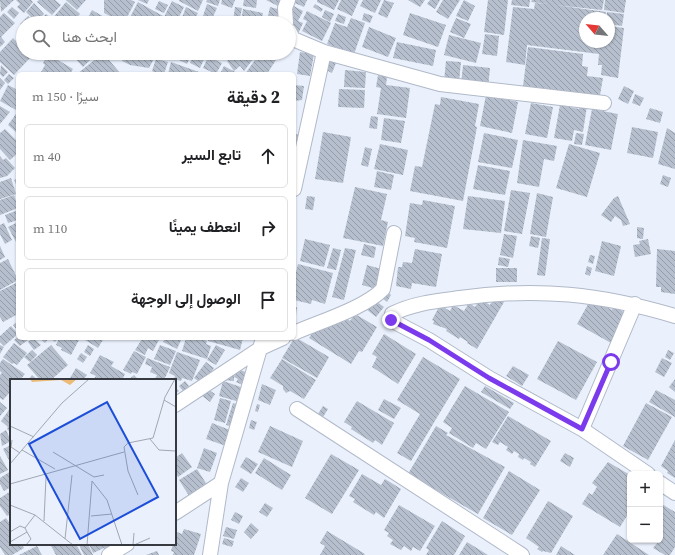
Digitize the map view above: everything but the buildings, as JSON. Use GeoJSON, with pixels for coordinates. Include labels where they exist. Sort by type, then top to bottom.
{"type":"FeatureCollection","features":[{"type":"Feature","properties":{"kind":"street"},"geometry":{"type":"LineString","coordinates":[[286,16],[285,8],[288,0]]}},
{"type":"Feature","properties":{"kind":"street"},"geometry":{"type":"LineString","coordinates":[[296,40],[324,52],[440,84],[604,103]]}},
{"type":"Feature","properties":{"kind":"street"},"geometry":{"type":"LineString","coordinates":[[296,180],[324,52]]}},
{"type":"Feature","properties":{"kind":"street"},"geometry":{"type":"LineString","coordinates":[[296,332],[356,307],[377,296],[383,289],[394,233]]}},
{"type":"Feature","properties":{"kind":"street"},"geometry":{"type":"LineString","coordinates":[[644,471],[582,429],[489,378],[429,340],[391,320],[392,314],[415,305],[490,294],[566,294],[593,296],[635,304],[675,316]]}},
{"type":"Feature","properties":{"kind":"street"},"geometry":{"type":"LineString","coordinates":[[582,429],[635,304]]}},
{"type":"Feature","properties":{"kind":"street"},"geometry":{"type":"LineString","coordinates":[[176,404],[262,343],[275,340]]}},
{"type":"Feature","properties":{"kind":"street"},"geometry":{"type":"LineString","coordinates":[[210,555],[221,483],[262,343]]}},
{"type":"Feature","properties":{"kind":"street"},"geometry":{"type":"LineString","coordinates":[[297,409],[522,555]]}},
{"type":"Feature","properties":{"kind":"street"},"geometry":{"type":"LineString","coordinates":[[176,512],[221,483]]}},
{"type":"Feature","properties":{"kind":"street"},"geometry":{"type":"LineString","coordinates":[[663,485],[675,493]]}},
{"type":"Feature","properties":{"kind":"street"},"geometry":{"type":"LineString","coordinates":[[109,555],[125,545]]}},
{"type":"Feature","properties":{"kind":"route"},"geometry":{"type":"LineString","coordinates":[[391,320],[429,340],[489,378],[582,429],[611,362]]}}]}
